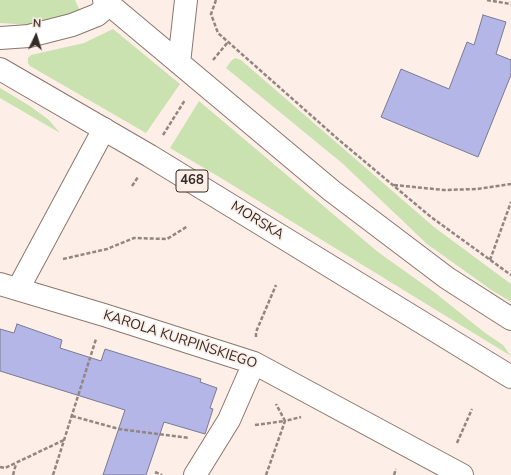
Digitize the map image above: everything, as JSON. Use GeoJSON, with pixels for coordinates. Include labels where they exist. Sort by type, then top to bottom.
{"type":"FeatureCollection","features":[{"type":"Feature","properties":{"kind":"main road"},"geometry":{"type":"LineString","coordinates":[[179,63],[186,0]]}},
{"type":"Feature","properties":{"kind":"main road"},"geometry":{"type":"LineString","coordinates":[[0,38],[29,36],[72,25],[97,15],[110,2],[179,63],[199,78],[218,97],[332,191],[447,278],[511,319]]}},
{"type":"Feature","properties":{"kind":"main road","name":"MORSKA"},"geometry":{"type":"LineString","coordinates":[[0,70],[150,156],[511,377]]}},
{"type":"Feature","properties":{"kind":"main road","name":"KAROLA KURPIŃSKIEGO"},"geometry":{"type":"LineString","coordinates":[[104,129],[9,287],[254,363],[462,475]]}},
{"type":"Feature","properties":{"kind":"main road"},"geometry":{"type":"LineString","coordinates":[[199,468],[229,420],[254,363]]}},
{"type":"Feature","properties":{"kind":"path"},"geometry":{"type":"LineString","coordinates":[[216,0],[211,14],[218,33],[431,217],[511,275]]}},
{"type":"Feature","properties":{"kind":"path"},"geometry":{"type":"LineString","coordinates":[[487,0],[511,4]]}},
{"type":"Feature","properties":{"kind":"path"},"geometry":{"type":"LineString","coordinates":[[132,186],[199,78],[228,42]]}},
{"type":"Feature","properties":{"kind":"path"},"geometry":{"type":"LineString","coordinates":[[393,185],[444,190],[511,184]]}},
{"type":"Feature","properties":{"kind":"path"},"geometry":{"type":"LineString","coordinates":[[490,260],[511,202]]}},
{"type":"Feature","properties":{"kind":"path"},"geometry":{"type":"LineString","coordinates":[[61,259],[107,249],[134,238],[167,239],[188,226]]}},
{"type":"Feature","properties":{"kind":"path"},"geometry":{"type":"LineString","coordinates":[[256,332],[276,285]]}},
{"type":"Feature","properties":{"kind":"path"},"geometry":{"type":"LineString","coordinates":[[53,475],[99,332]]}},
{"type":"Feature","properties":{"kind":"path"},"geometry":{"type":"LineString","coordinates":[[266,475],[285,421],[306,415]]}},
{"type":"Feature","properties":{"kind":"path"},"geometry":{"type":"LineString","coordinates":[[72,416],[119,429],[189,438],[198,447],[199,468]]}},
{"type":"Feature","properties":{"kind":"path"},"geometry":{"type":"LineString","coordinates":[[0,467],[5,468],[16,464],[64,440]]}},
{"type":"Feature","properties":{"kind":"path"},"geometry":{"type":"LineString","coordinates":[[13,475],[16,464]]}},
{"type":"Feature","properties":{"kind":"path"},"geometry":{"type":"LineString","coordinates":[[154,472],[162,475]]}},
{"type":"Feature","properties":{"kind":"green space"},"geometry":{"type":"Polygon","coordinates":[[[0,0],[75,0],[81,13],[31,25],[0,23],[0,0]]]}},
{"type":"Feature","properties":{"kind":"green space"},"geometry":{"type":"Polygon","coordinates":[[[113,29],[180,84],[146,133],[30,66],[28,63],[28,58],[31,55],[84,43],[113,29]]]}},
{"type":"Feature","properties":{"kind":"green space"},"geometry":{"type":"Polygon","coordinates":[[[235,58],[241,60],[434,227],[511,284],[511,302],[490,289],[427,244],[342,163],[226,68],[235,58]]]}},
{"type":"Feature","properties":{"kind":"green space"},"geometry":{"type":"Polygon","coordinates":[[[0,88],[30,106],[49,120],[60,133],[0,98],[0,88]]]}},
{"type":"Feature","properties":{"kind":"green space"},"geometry":{"type":"Polygon","coordinates":[[[199,101],[378,252],[434,292],[484,332],[503,345],[511,356],[170,148],[199,101]]]}},
{"type":"Feature","properties":{"kind":"building"},"geometry":{"type":"Polygon","coordinates":[[[483,15],[506,22],[496,54],[511,60],[511,75],[478,157],[381,117],[401,69],[449,89],[467,42],[474,45],[483,15]]]}},
{"type":"Feature","properties":{"kind":"building"},"geometry":{"type":"Polygon","coordinates":[[[17,324],[62,340],[60,348],[101,361],[105,349],[201,379],[200,382],[217,388],[210,408],[213,409],[205,434],[164,422],[146,475],[103,475],[125,410],[0,371],[0,329],[14,333],[17,324]]]}}]}
